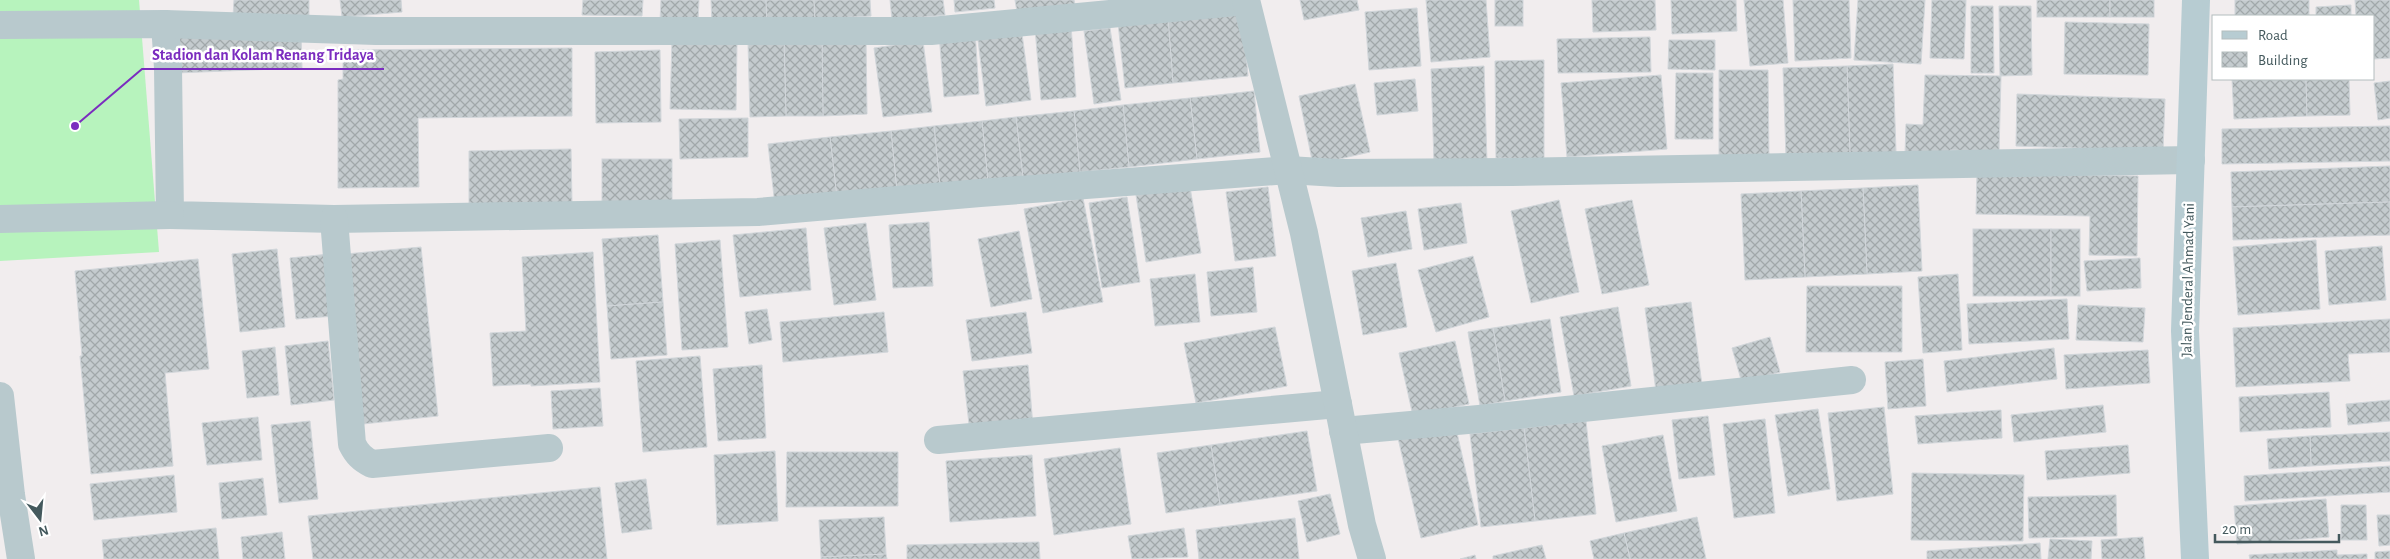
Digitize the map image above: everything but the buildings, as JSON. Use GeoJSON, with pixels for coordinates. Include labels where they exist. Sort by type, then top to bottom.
{"type":"FeatureCollection","features":[{"type":"Feature","properties":{"kind":"main road","name":"Jalan Jenderal Ahmad Yani"},"geometry":{"type":"LineString","coordinates":[[2195,559],[2185,331],[2196,0]]}},
{"type":"Feature","properties":{"kind":"street"},"geometry":{"type":"LineString","coordinates":[[0,25],[165,24],[386,31],[930,31],[1246,0],[1304,234],[1343,431],[1372,559]]}},
{"type":"Feature","properties":{"kind":"street"},"geometry":{"type":"LineString","coordinates":[[165,24],[169,78],[170,215]]}},
{"type":"Feature","properties":{"kind":"street"},"geometry":{"type":"LineString","coordinates":[[0,219],[170,215],[334,219],[758,212],[1288,170],[1338,173],[1512,172],[2191,160]]}},
{"type":"Feature","properties":{"kind":"street"},"geometry":{"type":"LineString","coordinates":[[334,219],[352,444],[363,460],[372,464],[549,448]]}},
{"type":"Feature","properties":{"kind":"street"},"geometry":{"type":"LineString","coordinates":[[1343,431],[1479,419],[1852,380]]}},
{"type":"Feature","properties":{"kind":"street"},"geometry":{"type":"LineString","coordinates":[[0,396],[11,495],[21,559]]}},
{"type":"Feature","properties":{"kind":"street"},"geometry":{"type":"LineString","coordinates":[[938,440],[1338,404]]}},
{"type":"Feature","properties":{"kind":"green space"},"geometry":{"type":"Polygon","coordinates":[[[0,0],[139,0],[159,252],[0,261],[0,0]]]}},
{"type":"Feature","properties":{"kind":"place","name":"Stadion dan Kolam Renang Tridaya"},"geometry":{"type":"Point","coordinates":[75,126]}}]}
